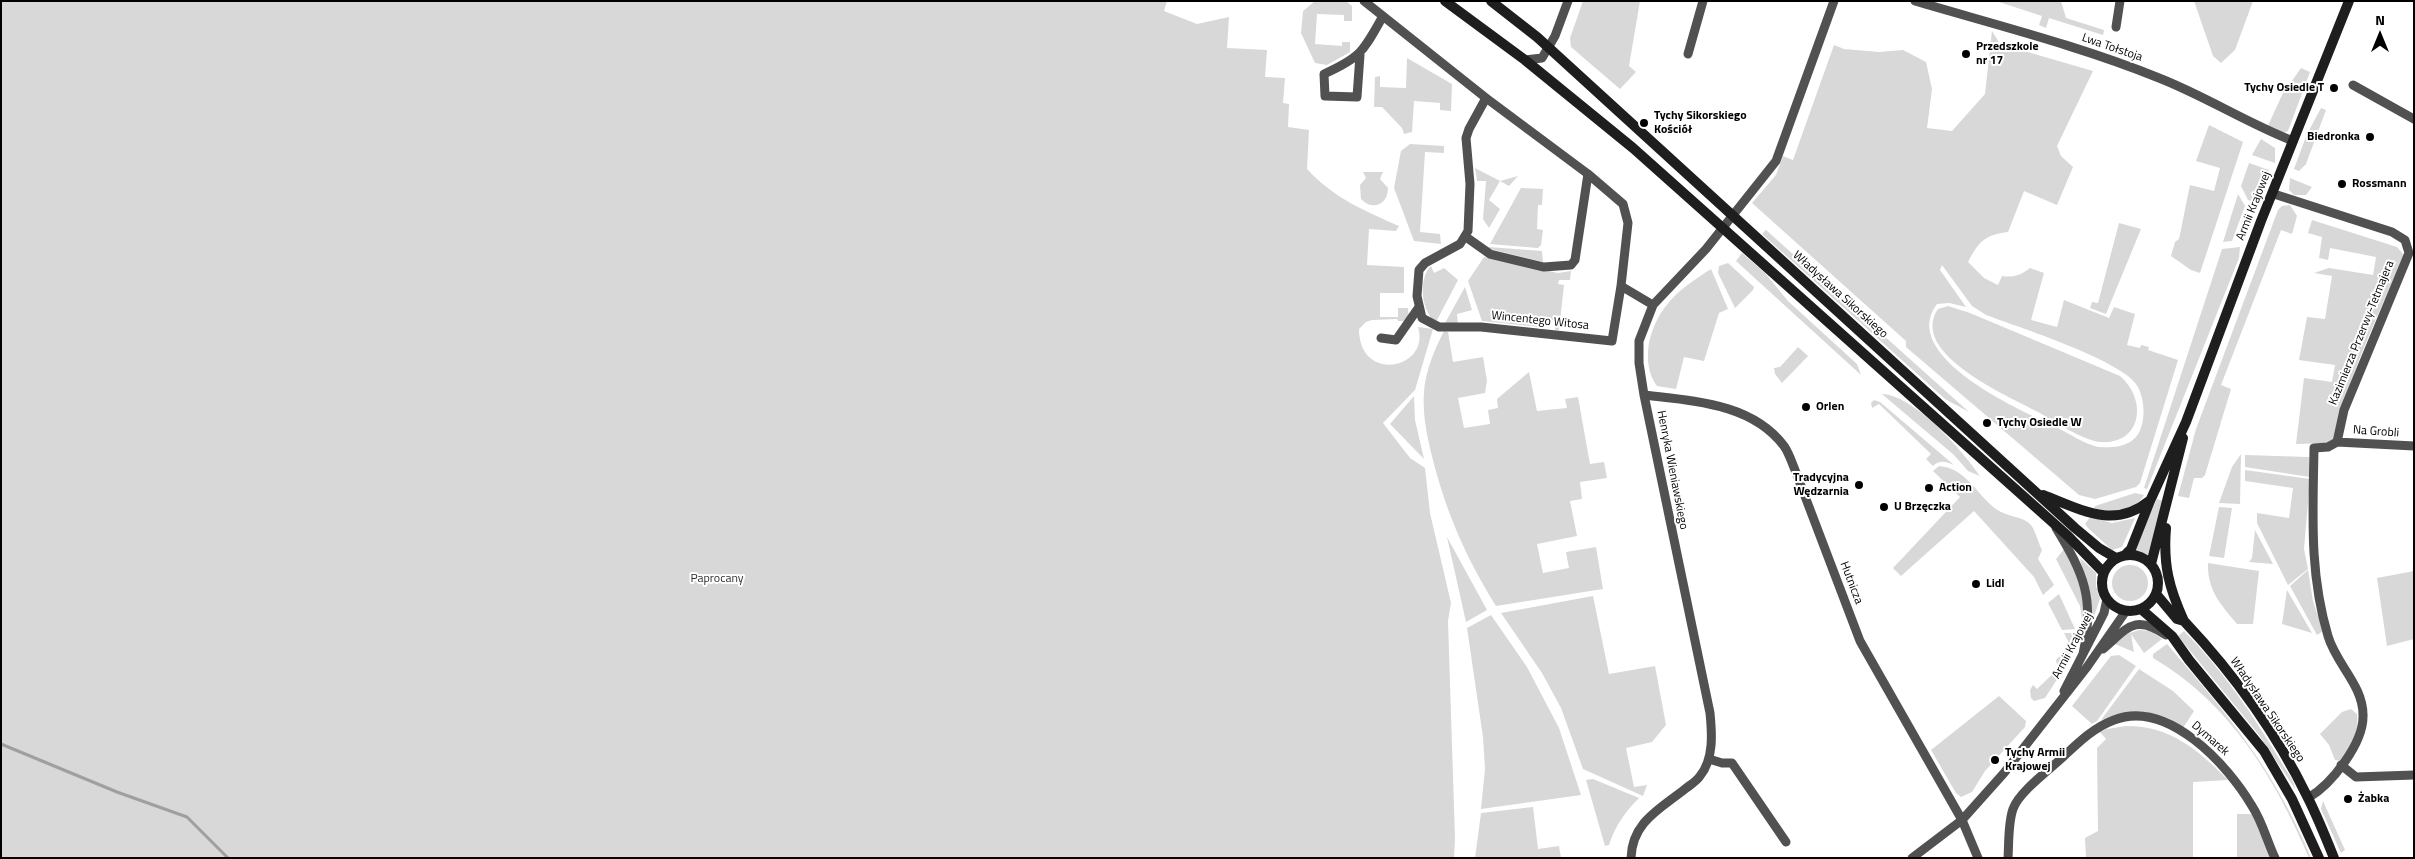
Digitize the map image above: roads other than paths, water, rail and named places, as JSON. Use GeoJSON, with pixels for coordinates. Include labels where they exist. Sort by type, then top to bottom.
{"type":"FeatureCollection","features":[{"type":"Feature","properties":{"kind":"street","name":"Wincentego Witosa"},"geometry":{"type":"LineString","coordinates":[[1364,1],[1624,204],[1628,223],[1621,286],[1612,341],[1481,327],[1439,327],[1422,318],[1419,307]]}},
{"type":"Feature","properties":{"kind":"street"},"geometry":{"type":"LineString","coordinates":[[1445,1],[1459,6],[1633,148],[2068,536],[2103,572]]}},
{"type":"Feature","properties":{"kind":"street","name":"Władysława Sikorskiego"},"geometry":{"type":"LineString","coordinates":[[1491,1],[1548,48],[2099,548],[2121,556]]}},
{"type":"Feature","properties":{"kind":"street"},"geometry":{"type":"LineString","coordinates":[[1525,60],[1542,58],[1568,1]]}},
{"type":"Feature","properties":{"kind":"street"},"geometry":{"type":"LineString","coordinates":[[1688,54],[1703,1]]}},
{"type":"Feature","properties":{"kind":"street"},"geometry":{"type":"LineString","coordinates":[[1731,215],[1776,161],[1834,1]]}},
{"type":"Feature","properties":{"kind":"street","name":"Lwa Tołstoja"},"geometry":{"type":"LineString","coordinates":[[1915,1],[2086,52],[2160,78],[2259,128],[2293,142]]}},
{"type":"Feature","properties":{"kind":"street"},"geometry":{"type":"LineString","coordinates":[[2116,27],[2120,1]]}},
{"type":"Feature","properties":{"kind":"street","name":"Armii Krajowej"},"geometry":{"type":"LineString","coordinates":[[2121,556],[2138,532],[2186,422],[2261,221],[2274,194],[2349,1]]}},
{"type":"Feature","properties":{"kind":"street"},"geometry":{"type":"LineString","coordinates":[[1360,55],[1357,98],[1325,96],[1324,74],[1360,55],[1384,16]]}},
{"type":"Feature","properties":{"kind":"street"},"geometry":{"type":"LineString","coordinates":[[2353,85],[2414,119]]}},
{"type":"Feature","properties":{"kind":"street"},"geometry":{"type":"LineString","coordinates":[[1381,338],[1396,340],[1419,307],[1417,285],[1420,268],[1460,244],[1466,237],[1469,228],[1470,184],[1466,138],[1486,98]]}},
{"type":"Feature","properties":{"kind":"street"},"geometry":{"type":"LineString","coordinates":[[1466,237],[1490,254],[1544,267],[1571,265],[1575,260],[1588,174]]}},
{"type":"Feature","properties":{"kind":"street","name":"Kazimierza Przerwy-Tetmajera"},"geometry":{"type":"LineString","coordinates":[[2274,194],[2392,232],[2405,240],[2409,253],[2344,410],[2337,442]]}},
{"type":"Feature","properties":{"kind":"street","name":"Henryka Wieniawskiego"},"geometry":{"type":"LineString","coordinates":[[1631,858],[1632,844],[1642,823],[1701,776],[1709,759],[1712,732],[1710,713],[1644,395],[1639,362],[1639,341],[1653,305],[1706,249],[1731,215]]}},
{"type":"Feature","properties":{"kind":"street"},"geometry":{"type":"LineString","coordinates":[[1621,286],[1653,305]]}},
{"type":"Feature","properties":{"kind":"street","name":"Hutnicza"},"geometry":{"type":"LineString","coordinates":[[1644,395],[1715,405],[1746,415],[1784,446],[1796,470],[1860,642],[1962,820],[1978,858]]}},
{"type":"Feature","properties":{"kind":"street","name":"Armii Krajowej"},"geometry":{"type":"LineString","coordinates":[[2151,564],[2186,422]]}},
{"type":"Feature","properties":{"kind":"street"},"geometry":{"type":"LineString","coordinates":[[2308,798],[2323,788],[2356,744],[2364,716],[2358,692],[2335,655],[2328,636],[2316,586],[2313,560],[2314,448],[2328,447],[2337,442]]}},
{"type":"Feature","properties":{"kind":"street","name":"Na Grobli"},"geometry":{"type":"LineString","coordinates":[[2337,442],[2414,446]]}},
{"type":"Feature","properties":{"kind":"street"},"geometry":{"type":"LineString","coordinates":[[2039,494],[2088,512],[2108,517],[2131,512],[2150,501]]}},
{"type":"Feature","properties":{"kind":"street"},"geometry":{"type":"LineString","coordinates":[[2167,505],[2164,543],[2165,568],[2172,594],[2184,621]]}},
{"type":"Feature","properties":{"kind":"street"},"geometry":{"type":"LineString","coordinates":[[2055,526],[2073,555],[2084,588],[2088,617],[2083,654]]}},
{"type":"Feature","properties":{"kind":"street"},"geometry":{"type":"LineString","coordinates":[[2137,555],[2151,564],[2158,578],[2156,594],[2150,603],[2141,609],[2126,611],[2115,607],[2107,599],[2102,586],[2103,572],[2121,556],[2137,555]]}},
{"type":"Feature","properties":{"kind":"street","name":"Władysława Sikorskiego"},"geometry":{"type":"LineString","coordinates":[[2156,594],[2177,619],[2184,621],[2227,669],[2276,742],[2308,798],[2334,858]]}},
{"type":"Feature","properties":{"kind":"street","name":"Armii Krajowej"},"geometry":{"type":"LineString","coordinates":[[2058,703],[2104,613],[2107,599]]}},
{"type":"Feature","properties":{"kind":"street","name":"Władysława Sikorskiego"},"geometry":{"type":"LineString","coordinates":[[2141,609],[2172,636],[2189,660],[2264,751],[2292,798],[2319,858]]}},
{"type":"Feature","properties":{"kind":"street","name":"Armii Krajowej"},"geometry":{"type":"LineString","coordinates":[[1912,858],[1962,820],[2004,772],[2097,654],[2126,611]]}},
{"type":"Feature","properties":{"kind":"street","name":"Armii Krajowej"},"geometry":{"type":"LineString","coordinates":[[2097,654],[2121,632],[2137,623],[2146,624],[2170,638],[2189,660]]}},
{"type":"Feature","properties":{"kind":"street","name":"Dymarek"},"geometry":{"type":"LineString","coordinates":[[2008,858],[2013,809],[2022,795],[2091,731],[2116,719],[2134,716],[2153,718],[2177,728],[2217,760],[2253,806],[2275,858]]}},
{"type":"Feature","properties":{"kind":"street"},"geometry":{"type":"LineString","coordinates":[[1709,759],[1732,763],[1786,842]]}},
{"type":"Feature","properties":{"kind":"street"},"geometry":{"type":"LineString","coordinates":[[2341,765],[2356,777],[2414,775]]}},
{"type":"Feature","properties":{"kind":"waterway"},"geometry":{"type":"LineString","coordinates":[[1,744],[117,792],[187,817],[228,858]]}},
{"type":"Feature","properties":{"kind":"place","name":"Przedszkole nr 17"},"geometry":{"type":"Point","coordinates":[1966,54]}},
{"type":"Feature","properties":{"kind":"place","name":"Tychy Osiedle T"},"geometry":{"type":"Point","coordinates":[2334,88]}},
{"type":"Feature","properties":{"kind":"place","name":"Tychy Sikorskiego Kościół"},"geometry":{"type":"Point","coordinates":[1644,123]}},
{"type":"Feature","properties":{"kind":"place","name":"Biedronka"},"geometry":{"type":"Point","coordinates":[2370,137]}},
{"type":"Feature","properties":{"kind":"place","name":"Rossmann"},"geometry":{"type":"Point","coordinates":[2342,184]}},
{"type":"Feature","properties":{"kind":"place","name":"Orlen"},"geometry":{"type":"Point","coordinates":[1806,407]}},
{"type":"Feature","properties":{"kind":"place","name":"Tychy Osiedle W"},"geometry":{"type":"Point","coordinates":[1987,423]}},
{"type":"Feature","properties":{"kind":"place","name":"Tradycyjna Wędzarnia"},"geometry":{"type":"Point","coordinates":[1859,485]}},
{"type":"Feature","properties":{"kind":"place","name":"Action"},"geometry":{"type":"Point","coordinates":[1929,488]}},
{"type":"Feature","properties":{"kind":"place","name":"U Brzęczka"},"geometry":{"type":"Point","coordinates":[1884,507]}},
{"type":"Feature","properties":{"kind":"place","name":"Lidl"},"geometry":{"type":"Point","coordinates":[1976,584]}},
{"type":"Feature","properties":{"kind":"place","name":"Tychy Armii Krajowej"},"geometry":{"type":"Point","coordinates":[1995,760]}},
{"type":"Feature","properties":{"kind":"place","name":"Żabka"},"geometry":{"type":"Point","coordinates":[2348,799]}},
{"type":"Feature","properties":{"kind":"park label","name":"Paprocany"},"geometry":{"type":"Point","coordinates":[717,579]}}]}
